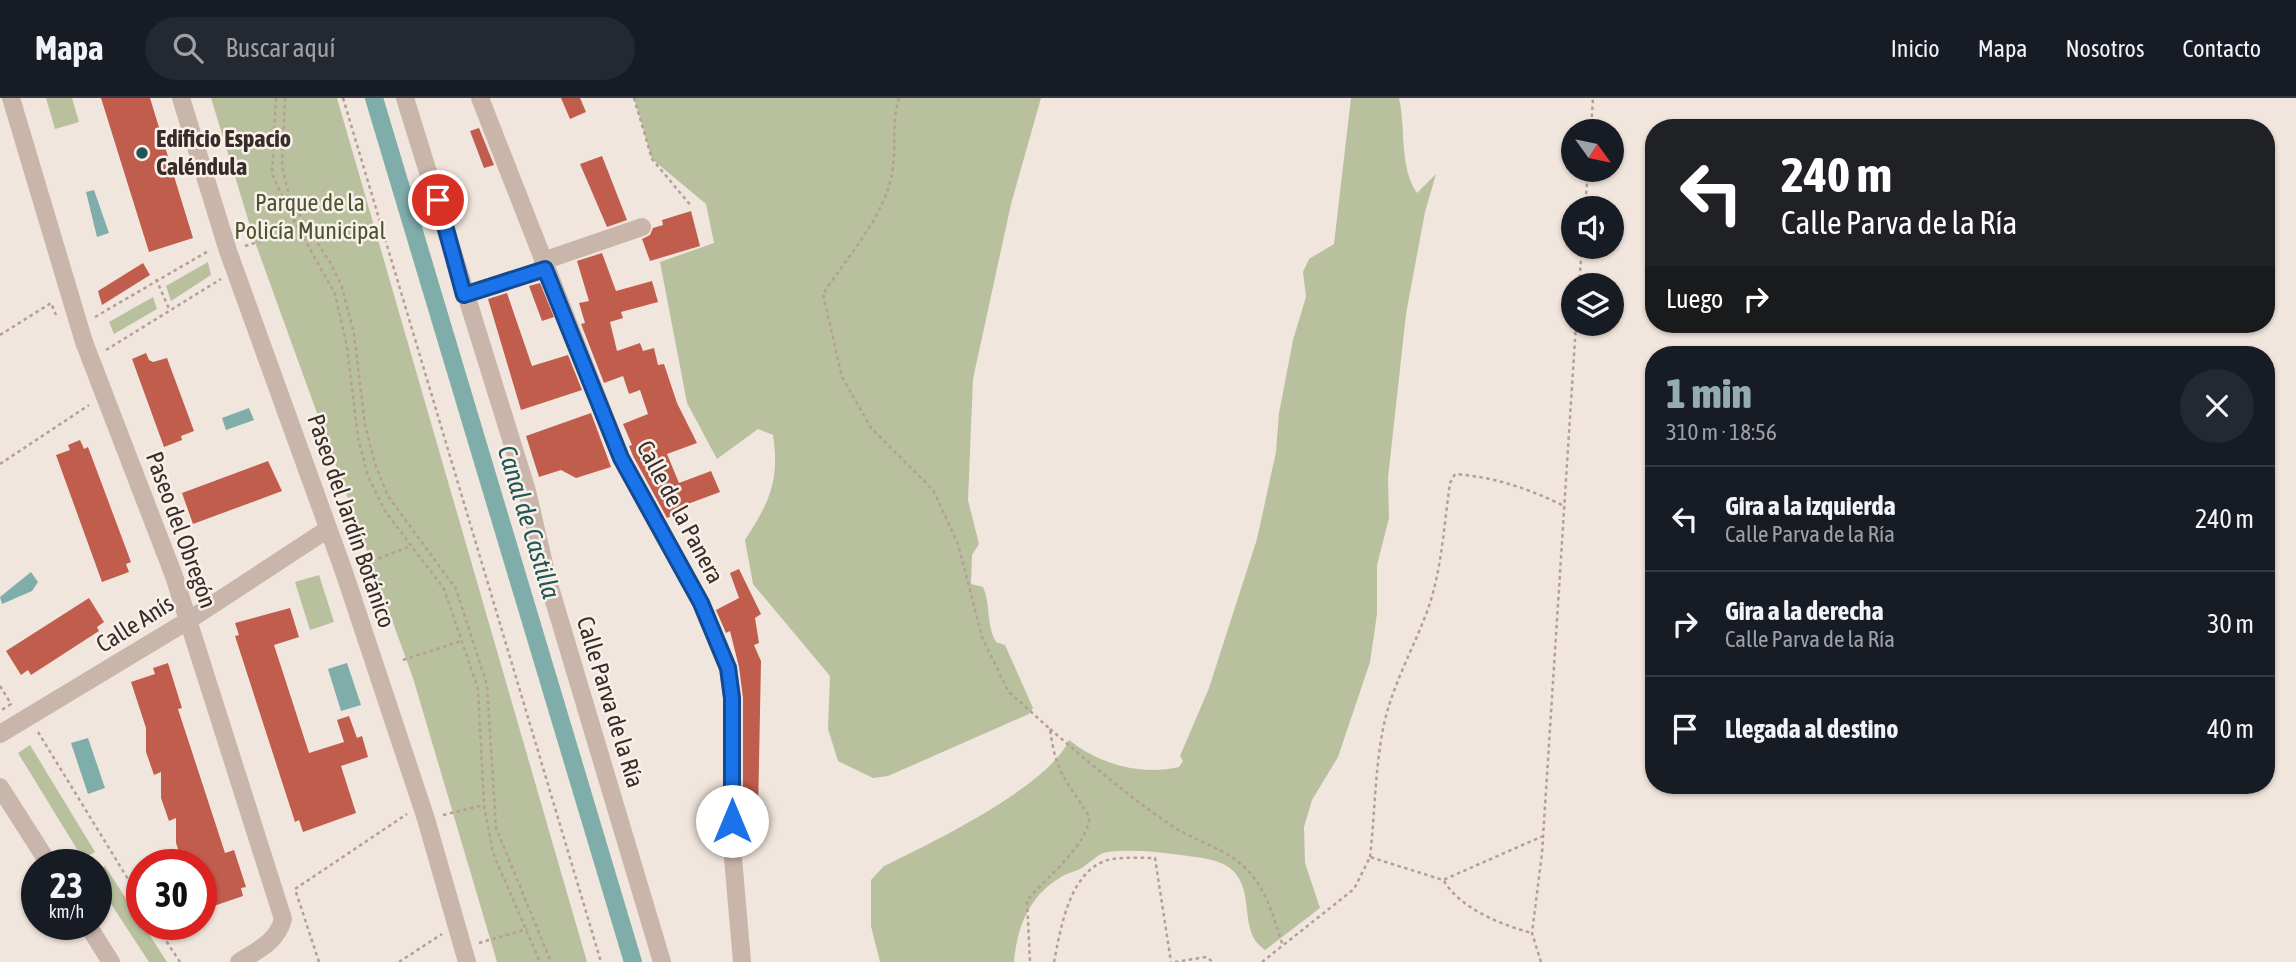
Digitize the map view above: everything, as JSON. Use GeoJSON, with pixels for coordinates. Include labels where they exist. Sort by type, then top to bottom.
{"type":"FeatureCollection","features":[{"type":"Feature","properties":{"kind":"street","name":"Paseo del Obregón"},"geometry":{"type":"LineString","coordinates":[[11,98],[84,342],[189,620],[283,919],[279,932],[269,943],[239,962]]}},
{"type":"Feature","properties":{"kind":"street","name":"Paseo del Jardín Botánico"},"geometry":{"type":"LineString","coordinates":[[181,98],[228,251],[344,572],[424,812],[465,955]]}},
{"type":"Feature","properties":{"kind":"street","name":"Calle Parva de la Ría"},"geometry":{"type":"LineString","coordinates":[[405,98],[527,491],[548,581],[662,962]]}},
{"type":"Feature","properties":{"kind":"street","name":"Calle de la Panera"},"geometry":{"type":"LineString","coordinates":[[480,98],[621,458],[701,603],[728,668],[732,698],[733,846],[742,962]]}},
{"type":"Feature","properties":{"kind":"street"},"geometry":{"type":"LineString","coordinates":[[464,295],[642,227]]}},
{"type":"Feature","properties":{"kind":"street","name":"Calle Anís"},"geometry":{"type":"LineString","coordinates":[[0,734],[189,620],[222,595],[328,529]]}},
{"type":"Feature","properties":{"kind":"street"},"geometry":{"type":"LineString","coordinates":[[0,787],[39,849]]}},
{"type":"Feature","properties":{"kind":"street"},"geometry":{"type":"LineString","coordinates":[[97,940],[111,962]]}},
{"type":"Feature","properties":{"kind":"path"},"geometry":{"type":"LineString","coordinates":[[276,98],[272,174],[335,294],[347,347],[358,438],[368,476],[384,511],[444,589],[478,689],[484,805],[493,853],[540,962]]}},
{"type":"Feature","properties":{"kind":"path"},"geometry":{"type":"LineString","coordinates":[[285,98],[282,166],[290,199],[331,264],[342,287],[354,334],[365,425],[374,464],[388,496],[457,589],[487,685],[496,828],[551,962]]}},
{"type":"Feature","properties":{"kind":"path"},"geometry":{"type":"LineString","coordinates":[[343,98],[601,962]]}},
{"type":"Feature","properties":{"kind":"path"},"geometry":{"type":"LineString","coordinates":[[634,98],[652,159],[692,207]]}},
{"type":"Feature","properties":{"kind":"path"},"geometry":{"type":"LineString","coordinates":[[899,98],[893,116],[893,171],[886,198],[824,294],[842,377],[871,428],[933,490],[958,544],[982,637],[1008,691],[1128,795],[1180,830],[1232,856],[1241,864],[1268,898],[1283,946]]}},
{"type":"Feature","properties":{"kind":"path"},"geometry":{"type":"LineString","coordinates":[[1592,119],[1593,98]]}},
{"type":"Feature","properties":{"kind":"path"},"geometry":{"type":"LineString","coordinates":[[98,326],[95,316],[210,250],[212,257],[299,229]]}},
{"type":"Feature","properties":{"kind":"path"},"geometry":{"type":"LineString","coordinates":[[104,344],[107,352],[221,279],[216,268]]}},
{"type":"Feature","properties":{"kind":"path"},"geometry":{"type":"LineString","coordinates":[[156,279],[170,312]]}},
{"type":"Feature","properties":{"kind":"path"},"geometry":{"type":"LineString","coordinates":[[0,335],[51,303],[61,326]]}},
{"type":"Feature","properties":{"kind":"path"},"geometry":{"type":"LineString","coordinates":[[1541,962],[1532,933],[1543,836],[1562,505],[1575,336]]}},
{"type":"Feature","properties":{"kind":"path"},"geometry":{"type":"LineString","coordinates":[[0,464],[90,408],[86,396]]}},
{"type":"Feature","properties":{"kind":"path"},"geometry":{"type":"LineString","coordinates":[[1262,962],[1353,889],[1370,857],[1377,768],[1385,722],[1395,687],[1429,606],[1437,572],[1450,483],[1455,474],[1524,486],[1562,505]]}},
{"type":"Feature","properties":{"kind":"path"},"geometry":{"type":"LineString","coordinates":[[344,572],[411,546]]}},
{"type":"Feature","properties":{"kind":"path"},"geometry":{"type":"LineString","coordinates":[[402,660],[461,640]]}},
{"type":"Feature","properties":{"kind":"path"},"geometry":{"type":"LineString","coordinates":[[0,686],[11,704],[0,710]]}},
{"type":"Feature","properties":{"kind":"path"},"geometry":{"type":"LineString","coordinates":[[29,718],[126,876]]}},
{"type":"Feature","properties":{"kind":"path"},"geometry":{"type":"LineString","coordinates":[[1030,962],[1027,901],[1053,875],[1090,825],[1089,816],[1062,778],[1053,755],[1050,729]]}},
{"type":"Feature","properties":{"kind":"path"},"geometry":{"type":"LineString","coordinates":[[319,962],[295,889],[424,812],[484,805]]}},
{"type":"Feature","properties":{"kind":"path"},"geometry":{"type":"LineString","coordinates":[[1370,857],[1443,880],[1543,836]]}},
{"type":"Feature","properties":{"kind":"path"},"geometry":{"type":"LineString","coordinates":[[1054,962],[1066,910],[1086,872],[1110,859],[1155,858],[1173,962],[1206,957],[1213,962]]}},
{"type":"Feature","properties":{"kind":"path"},"geometry":{"type":"LineString","coordinates":[[1443,880],[1452,895],[1514,928],[1532,933]]}},
{"type":"Feature","properties":{"kind":"path"},"geometry":{"type":"LineString","coordinates":[[399,962],[456,924]]}},
{"type":"Feature","properties":{"kind":"path"},"geometry":{"type":"LineString","coordinates":[[465,955],[527,929]]}},
{"type":"Feature","properties":{"kind":"path"},"geometry":{"type":"LineString","coordinates":[[166,940],[180,962]]}},
{"type":"Feature","properties":{"kind":"green space"},"geometry":{"type":"Polygon","coordinates":[[[46,98],[72,98],[79,122],[55,129],[46,98]]]}},
{"type":"Feature","properties":{"kind":"green space","name":"Parque de la Policía Municipal"},"geometry":{"type":"Polygon","coordinates":[[[211,98],[337,98],[587,962],[497,962],[413,678],[255,242],[211,98]]]}},
{"type":"Feature","properties":{"kind":"green space"},"geometry":{"type":"Polygon","coordinates":[[[634,98],[1041,98],[1011,204],[973,379],[968,500],[979,544],[972,555],[971,584],[983,587],[993,635],[996,642],[1005,645],[1033,708],[1029,714],[888,776],[873,778],[838,761],[828,729],[830,676],[753,584],[745,540],[771,491],[775,466],[773,435],[758,429],[717,459],[687,403],[660,262],[714,243],[706,204],[652,159],[634,98]]]}},
{"type":"Feature","properties":{"kind":"green space"},"geometry":{"type":"Polygon","coordinates":[[[1351,98],[1399,98],[1405,160],[1411,183],[1417,193],[1436,174],[1425,212],[1406,314],[1388,478],[1389,518],[1377,565],[1377,614],[1370,662],[1338,757],[1312,800],[1304,827],[1305,863],[1320,908],[1265,950],[1252,934],[1241,883],[1231,869],[1203,858],[1135,851],[1107,852],[1061,877],[1041,893],[1022,925],[1014,962],[880,962],[871,926],[871,880],[884,866],[958,828],[1014,794],[1057,758],[1069,740],[1093,756],[1135,769],[1179,767],[1183,761],[1180,756],[1209,688],[1257,539],[1276,452],[1279,413],[1293,340],[1306,297],[1303,272],[1309,259],[1334,244],[1351,98]]]}},
{"type":"Feature","properties":{"kind":"green space"},"geometry":{"type":"Polygon","coordinates":[[[208,262],[211,275],[171,301],[166,286],[208,262]]]}},
{"type":"Feature","properties":{"kind":"green space"},"geometry":{"type":"Polygon","coordinates":[[[153,297],[157,309],[114,334],[109,322],[153,297]]]}},
{"type":"Feature","properties":{"kind":"green space"},"geometry":{"type":"Polygon","coordinates":[[[319,575],[334,622],[310,630],[295,582],[319,575]]]}},
{"type":"Feature","properties":{"kind":"green space"},"geometry":{"type":"Polygon","coordinates":[[[30,745],[93,849],[77,849],[18,753],[30,745]]]}},
{"type":"Feature","properties":{"kind":"green space"},"geometry":{"type":"Polygon","coordinates":[[[112,877],[126,899],[126,927],[112,905],[112,877]]]}},
{"type":"Feature","properties":{"kind":"green space"},"geometry":{"type":"Polygon","coordinates":[[[135,940],[153,940],[167,962],[149,962],[135,940]]]}},
{"type":"Feature","properties":{"kind":"water"},"geometry":{"type":"Polygon","coordinates":[[[94,190],[109,233],[97,237],[86,192],[94,190]]]}},
{"type":"Feature","properties":{"kind":"water"},"geometry":{"type":"Polygon","coordinates":[[[249,408],[254,420],[226,430],[222,418],[249,408]]]}},
{"type":"Feature","properties":{"kind":"water"},"geometry":{"type":"Polygon","coordinates":[[[31,572],[38,582],[32,591],[2,604],[0,597],[31,572]]]}},
{"type":"Feature","properties":{"kind":"water"},"geometry":{"type":"Polygon","coordinates":[[[347,663],[361,705],[341,711],[328,669],[347,663]]]}},
{"type":"Feature","properties":{"kind":"water"},"geometry":{"type":"Polygon","coordinates":[[[88,738],[105,788],[88,794],[71,743],[88,738]]]}},
{"type":"Feature","properties":{"kind":"building","name":"Edificio Espacio Caléndula"},"geometry":{"type":"Polygon","coordinates":[[[101,98],[150,98],[193,238],[149,252],[101,98]]]}},
{"type":"Feature","properties":{"kind":"building"},"geometry":{"type":"Polygon","coordinates":[[[561,98],[580,98],[586,112],[570,119],[561,98]]]}},
{"type":"Feature","properties":{"kind":"building"},"geometry":{"type":"Polygon","coordinates":[[[479,128],[494,165],[484,168],[470,131],[479,128]]]}},
{"type":"Feature","properties":{"kind":"building"},"geometry":{"type":"Polygon","coordinates":[[[602,156],[627,220],[607,227],[580,164],[602,156]]]}},
{"type":"Feature","properties":{"kind":"building"},"geometry":{"type":"Polygon","coordinates":[[[691,211],[700,246],[650,261],[642,239],[650,235],[653,228],[663,225],[662,220],[691,211]]]}},
{"type":"Feature","properties":{"kind":"building"},"geometry":{"type":"Polygon","coordinates":[[[602,253],[616,291],[652,281],[658,302],[621,312],[623,318],[610,322],[617,351],[640,343],[643,351],[654,348],[658,365],[664,364],[677,403],[697,443],[667,454],[679,483],[711,471],[720,492],[685,505],[687,509],[667,518],[633,456],[629,446],[632,445],[623,424],[648,414],[640,390],[629,394],[623,376],[604,383],[581,324],[585,323],[579,303],[589,301],[577,261],[602,253]]]}},
{"type":"Feature","properties":{"kind":"building"},"geometry":{"type":"Polygon","coordinates":[[[143,263],[150,275],[102,305],[98,291],[143,263]]]}},
{"type":"Feature","properties":{"kind":"building"},"geometry":{"type":"Polygon","coordinates":[[[540,283],[554,317],[542,321],[529,286],[540,283]]]}},
{"type":"Feature","properties":{"kind":"building"},"geometry":{"type":"Polygon","coordinates":[[[507,293],[532,366],[568,355],[582,390],[521,410],[488,299],[507,293]]]}},
{"type":"Feature","properties":{"kind":"building"},"geometry":{"type":"Polygon","coordinates":[[[146,353],[153,362],[167,358],[194,431],[181,436],[182,440],[164,447],[132,359],[146,353]]]}},
{"type":"Feature","properties":{"kind":"building"},"geometry":{"type":"Polygon","coordinates":[[[591,413],[611,467],[576,478],[561,470],[539,477],[526,436],[591,413]]]}},
{"type":"Feature","properties":{"kind":"building"},"geometry":{"type":"Polygon","coordinates":[[[80,440],[84,449],[88,447],[131,562],[126,564],[129,572],[102,582],[56,455],[70,450],[68,445],[80,440]]]}},
{"type":"Feature","properties":{"kind":"building"},"geometry":{"type":"Polygon","coordinates":[[[268,461],[282,491],[193,524],[182,493],[268,461]]]}},
{"type":"Feature","properties":{"kind":"building"},"geometry":{"type":"Polygon","coordinates":[[[739,569],[761,614],[755,618],[759,643],[754,645],[761,661],[758,813],[743,813],[743,698],[739,667],[730,631],[726,633],[716,610],[739,598],[730,573],[739,569]]]}},
{"type":"Feature","properties":{"kind":"building"},"geometry":{"type":"Polygon","coordinates":[[[89,598],[104,622],[97,627],[99,631],[31,675],[28,670],[21,675],[6,651],[89,598]]]}},
{"type":"Feature","properties":{"kind":"building"},"geometry":{"type":"Polygon","coordinates":[[[290,608],[299,637],[274,645],[309,753],[344,742],[337,720],[349,716],[357,738],[362,736],[368,757],[341,766],[356,813],[303,832],[299,820],[295,822],[235,636],[239,635],[235,623],[290,608]]]}},
{"type":"Feature","properties":{"kind":"building"},"geometry":{"type":"Polygon","coordinates":[[[168,663],[182,708],[178,709],[225,853],[234,850],[246,887],[241,888],[243,896],[217,905],[217,849],[178,849],[176,818],[169,821],[161,798],[161,772],[154,775],[146,752],[146,728],[131,682],[155,674],[153,668],[168,663]]]}},
{"type":"Feature","properties":{"kind":"waterway","name":"Canal de Castilla"},"geometry":{"type":"LineString","coordinates":[[374,98],[633,962]]}},
{"type":"Feature","properties":{"kind":"place","name":"Edificio Espacio Caléndula"},"geometry":{"type":"Point","coordinates":[142,153]}},
{"type":"Feature","properties":{"kind":"route"},"geometry":{"type":"LineString","coordinates":[[438,200],[464,295],[545,269],[621,458],[701,603],[728,668],[732,698],[732,821]]}}]}
